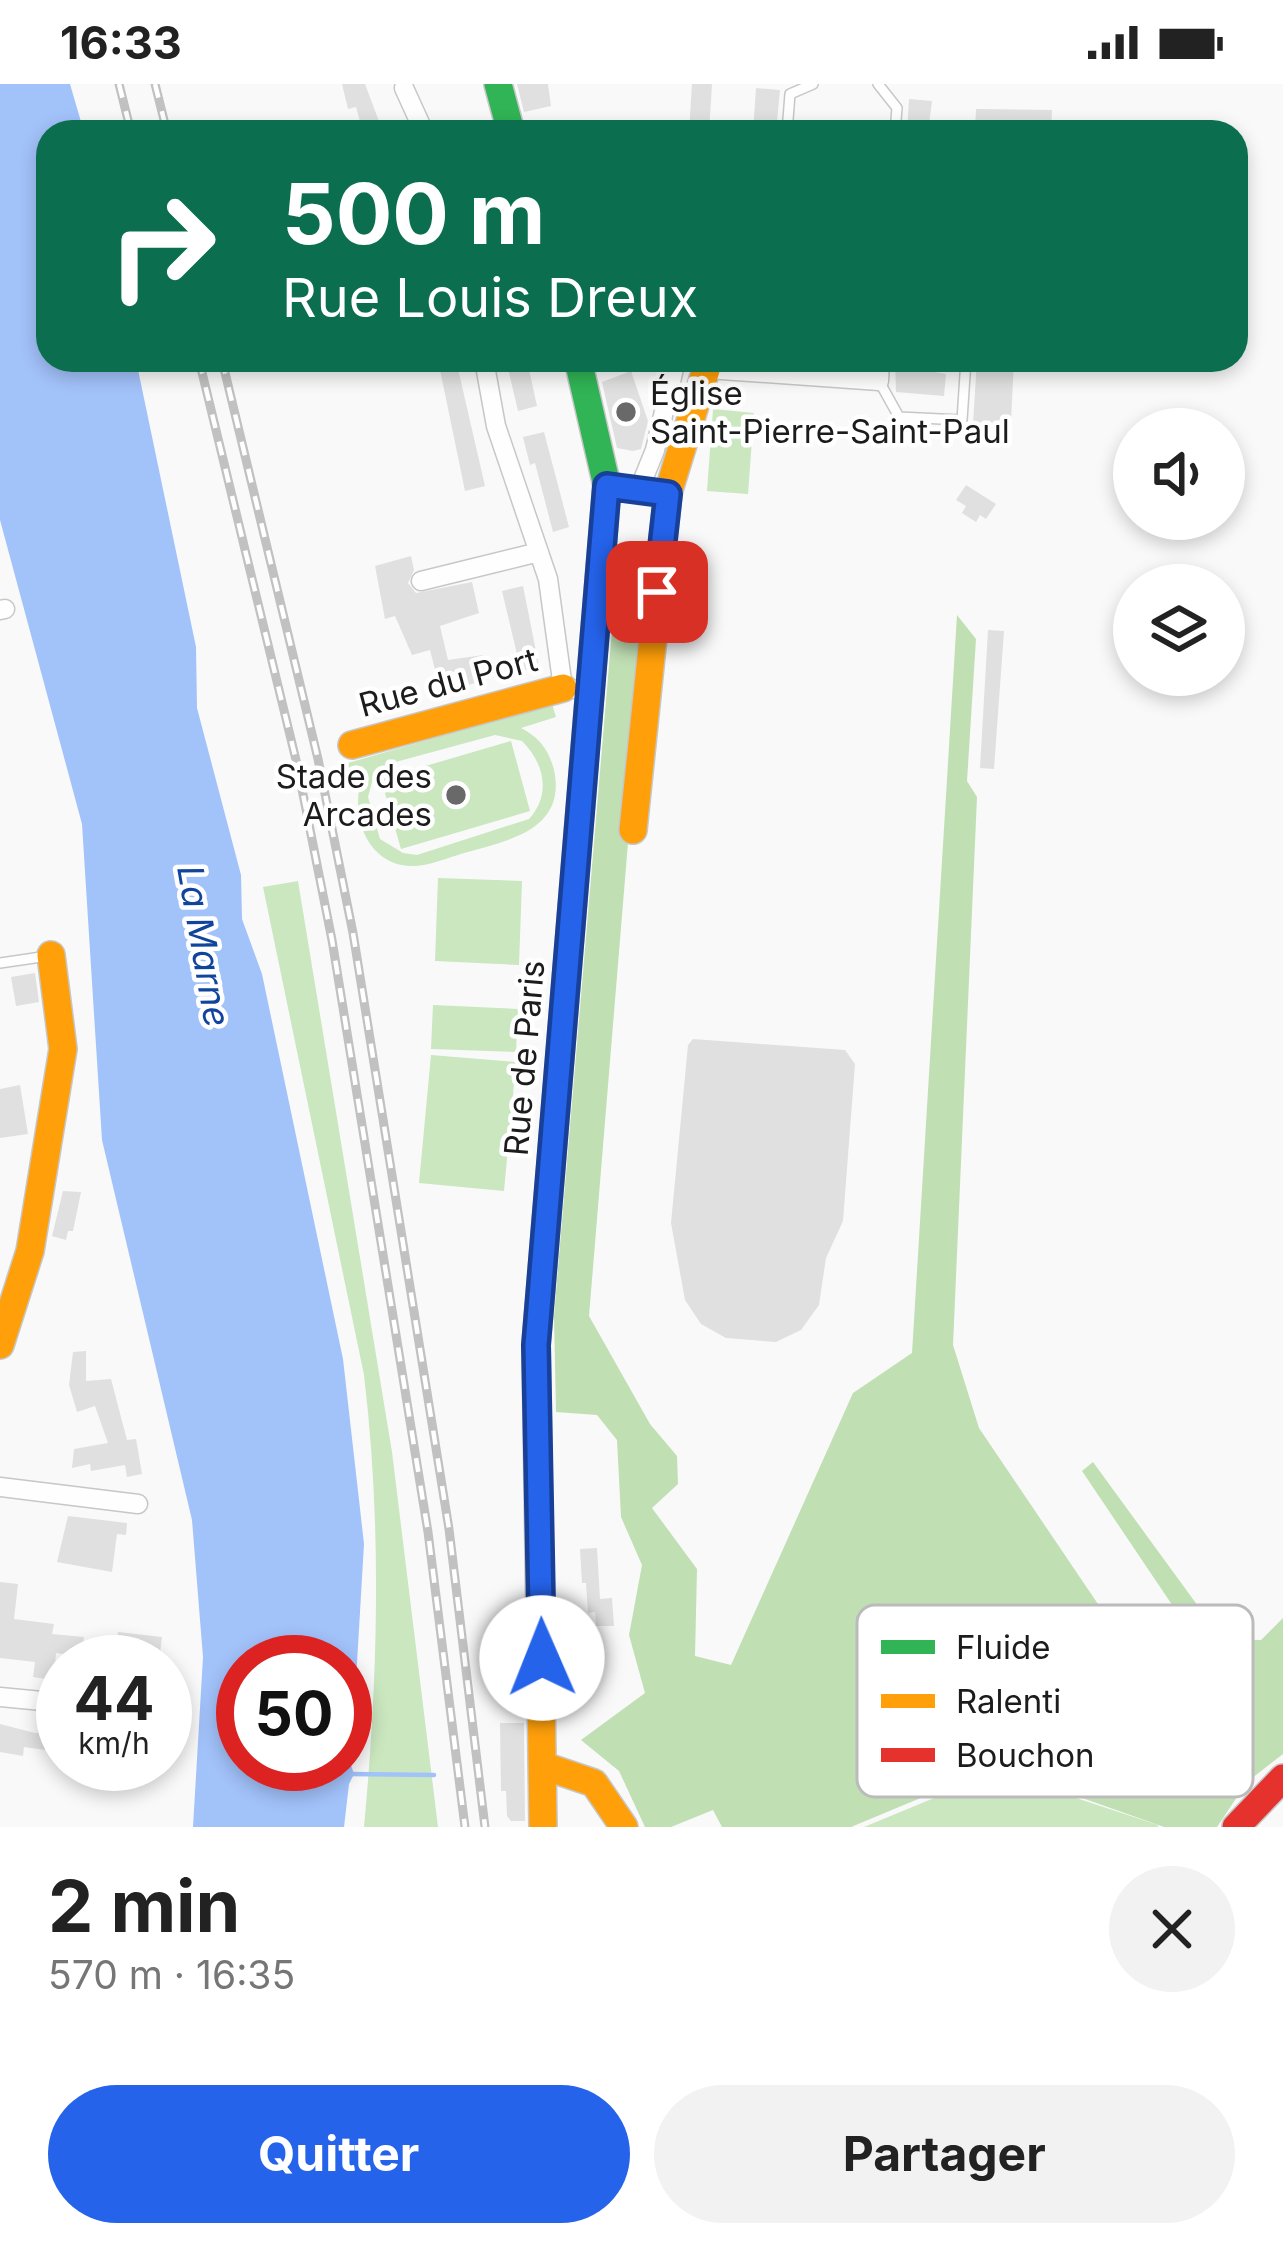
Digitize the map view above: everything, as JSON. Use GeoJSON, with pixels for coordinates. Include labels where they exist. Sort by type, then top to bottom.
{"type":"FeatureCollection","features":[{"type":"Feature","properties":{"kind":"main road"},"geometry":{"type":"LineString","coordinates":[[498,84],[508,120]]}},
{"type":"Feature","properties":{"kind":"main road","name":"Rue de Paris"},"geometry":{"type":"LineString","coordinates":[[543,1827],[536,1345],[576,690],[596,632],[607,486],[581,372]]}},
{"type":"Feature","properties":{"kind":"main road"},"geometry":{"type":"LineString","coordinates":[[633,830],[654,490],[705,372]]}},
{"type":"Feature","properties":{"kind":"main road","name":"Rue du Port"},"geometry":{"type":"LineString","coordinates":[[352,745],[576,690]]}},
{"type":"Feature","properties":{"kind":"main road"},"geometry":{"type":"LineString","coordinates":[[0,1345],[30,1251],[63,1049],[51,956]]}},
{"type":"Feature","properties":{"kind":"main road"},"geometry":{"type":"LineString","coordinates":[[544,1766],[580,1774],[604,1786],[624,1827]]}},
{"type":"Feature","properties":{"kind":"main road"},"geometry":{"type":"LineString","coordinates":[[1236,1827],[1281,1782]]}},
{"type":"Feature","properties":{"kind":"street"},"geometry":{"type":"LineString","coordinates":[[404,88],[419,120]]}},
{"type":"Feature","properties":{"kind":"street"},"geometry":{"type":"LineString","coordinates":[[486,372],[496,426],[539,552],[576,690]]}},
{"type":"Feature","properties":{"kind":"street"},"geometry":{"type":"LineString","coordinates":[[607,486],[654,490],[655,450],[673,372]]}},
{"type":"Feature","properties":{"kind":"street"},"geometry":{"type":"LineString","coordinates":[[788,372],[878,381],[879,372]]}},
{"type":"Feature","properties":{"kind":"street"},"geometry":{"type":"LineString","coordinates":[[421,581],[539,552]]}},
{"type":"Feature","properties":{"kind":"street"},"geometry":{"type":"LineString","coordinates":[[556,628],[596,632]]}},
{"type":"Feature","properties":{"kind":"street"},"geometry":{"type":"LineString","coordinates":[[0,1486],[138,1504]]}},
{"type":"Feature","properties":{"kind":"street"},"geometry":{"type":"LineString","coordinates":[[0,1697],[36,1700]]}},
{"type":"Feature","properties":{"kind":"lane"},"geometry":{"type":"LineString","coordinates":[[788,120],[790,94],[813,84]]}},
{"type":"Feature","properties":{"kind":"lane"},"geometry":{"type":"LineString","coordinates":[[878,84],[897,108],[896,120]]}},
{"type":"Feature","properties":{"kind":"lane"},"geometry":{"type":"LineString","coordinates":[[878,381],[899,417],[962,420],[965,372]]}},
{"type":"Feature","properties":{"kind":"lane"},"geometry":{"type":"LineString","coordinates":[[0,963],[51,956]]}},
{"type":"Feature","properties":{"kind":"green space"},"geometry":{"type":"Polygon","coordinates":[[[713,409],[754,413],[748,494],[707,491],[713,409]]]}},
{"type":"Feature","properties":{"kind":"green space"},"geometry":{"type":"Polygon","coordinates":[[[615,594],[648,600],[589,1316],[650,1424],[677,1456],[678,1484],[652,1508],[697,1569],[695,1656],[731,1665],[853,1393],[912,1353],[957,615],[976,639],[967,781],[977,797],[953,1345],[979,1428],[1099,1605],[857,1605],[857,1797],[923,1797],[851,1827],[722,1827],[713,1810],[671,1827],[645,1827],[619,1771],[581,1740],[645,1693],[629,1635],[642,1565],[621,1517],[617,1440],[597,1415],[556,1412],[554,1316],[615,594]]]}},
{"type":"Feature","properties":{"kind":"green space"},"geometry":{"type":"Polygon","coordinates":[[[552,704],[556,717],[521,728],[542,745],[554,770],[556,790],[543,819],[515,837],[430,864],[393,863],[371,845],[359,817],[364,773],[344,777],[341,765],[552,704]],[[495,735],[392,763],[372,782],[368,797],[380,839],[403,853],[417,855],[529,819],[543,790],[540,769],[522,741],[495,735]]]}},
{"type":"Feature","properties":{"kind":"green space","name":"Stade des Arcades"},"geometry":{"type":"Polygon","coordinates":[[[511,741],[530,811],[401,849],[381,779],[511,741]]]}},
{"type":"Feature","properties":{"kind":"green space"},"geometry":{"type":"Polygon","coordinates":[[[438,878],[522,881],[519,965],[435,961],[438,878]]]}},
{"type":"Feature","properties":{"kind":"green space"},"geometry":{"type":"Polygon","coordinates":[[[298,881],[392,1452],[438,1827],[364,1827],[367,1791],[372,1791],[376,1601],[374,1488],[364,1375],[263,887],[298,881]]]}},
{"type":"Feature","properties":{"kind":"green space"},"geometry":{"type":"Polygon","coordinates":[[[433,1005],[518,1009],[516,1052],[431,1049],[433,1005]]]}},
{"type":"Feature","properties":{"kind":"green space"},"geometry":{"type":"Polygon","coordinates":[[[431,1055],[516,1062],[504,1191],[419,1183],[431,1055]]]}},
{"type":"Feature","properties":{"kind":"green space"},"geometry":{"type":"Polygon","coordinates":[[[1093,1462],[1197,1605],[1172,1605],[1082,1471],[1093,1462]]]}},
{"type":"Feature","properties":{"kind":"green space"},"geometry":{"type":"Polygon","coordinates":[[[1283,1618],[1283,1754],[1253,1777],[1253,1640],[1261,1640],[1283,1618]]]}},
{"type":"Feature","properties":{"kind":"green space"},"geometry":{"type":"Polygon","coordinates":[[[937,1797],[1073,1797],[1158,1825],[1158,1827],[864,1827],[937,1797]]]}},
{"type":"Feature","properties":{"kind":"green space"},"geometry":{"type":"Polygon","coordinates":[[[1080,1797],[1237,1797],[1217,1827],[1164,1827],[1080,1797]]]}},
{"type":"Feature","properties":{"kind":"water","name":"La Marne"},"geometry":{"type":"Polygon","coordinates":[[[0,84],[70,84],[80,120],[36,120],[36,372],[139,372],[196,647],[197,708],[241,875],[242,919],[262,974],[343,1359],[364,1544],[359,1635],[216,1635],[216,1791],[348,1791],[344,1827],[193,1827],[203,1657],[192,1520],[102,1140],[82,824],[0,520],[0,84]]]}},
{"type":"Feature","properties":{"kind":"building"},"geometry":{"type":"Polygon","coordinates":[[[342,84],[365,84],[378,120],[360,120],[356,107],[348,109],[342,84]]]}},
{"type":"Feature","properties":{"kind":"building"},"geometry":{"type":"Polygon","coordinates":[[[517,84],[548,84],[551,106],[524,112],[517,84]]]}},
{"type":"Feature","properties":{"kind":"building"},"geometry":{"type":"Polygon","coordinates":[[[692,84],[712,84],[710,120],[690,120],[692,84]]]}},
{"type":"Feature","properties":{"kind":"building"},"geometry":{"type":"Polygon","coordinates":[[[756,88],[780,90],[777,120],[754,120],[756,88]]]}},
{"type":"Feature","properties":{"kind":"building"},"geometry":{"type":"Polygon","coordinates":[[[909,99],[932,101],[930,120],[908,120],[909,99]]]}},
{"type":"Feature","properties":{"kind":"building"},"geometry":{"type":"Polygon","coordinates":[[[976,109],[1052,110],[1052,120],[976,120],[976,109]]]}},
{"type":"Feature","properties":{"kind":"building"},"geometry":{"type":"Polygon","coordinates":[[[440,372],[459,372],[485,486],[465,491],[440,372]]]}},
{"type":"Feature","properties":{"kind":"building"},"geometry":{"type":"Polygon","coordinates":[[[509,372],[530,372],[537,406],[518,411],[509,372]]]}},
{"type":"Feature","properties":{"kind":"building","name":"Église Saint-Pierre-Saint-Paul"},"geometry":{"type":"Polygon","coordinates":[[[631,372],[648,421],[641,449],[617,448],[602,382],[631,372]]]}},
{"type":"Feature","properties":{"kind":"building"},"geometry":{"type":"Polygon","coordinates":[[[895,372],[946,374],[944,396],[896,392],[895,372]]]}},
{"type":"Feature","properties":{"kind":"building"},"geometry":{"type":"Polygon","coordinates":[[[976,372],[1013,372],[1010,442],[978,440],[979,424],[973,424],[976,372]]]}},
{"type":"Feature","properties":{"kind":"building"},"geometry":{"type":"Polygon","coordinates":[[[544,432],[569,527],[553,532],[535,463],[530,465],[523,437],[544,432]]]}},
{"type":"Feature","properties":{"kind":"building"},"geometry":{"type":"Polygon","coordinates":[[[966,485],[996,504],[986,519],[980,515],[976,522],[962,513],[966,506],[956,500],[966,485]]]}},
{"type":"Feature","properties":{"kind":"building"},"geometry":{"type":"Polygon","coordinates":[[[411,556],[414,570],[408,583],[416,593],[472,582],[479,613],[440,626],[448,660],[483,655],[489,679],[441,693],[430,650],[412,655],[395,616],[385,619],[375,566],[411,556]]]}},
{"type":"Feature","properties":{"kind":"building"},"geometry":{"type":"Polygon","coordinates":[[[523,586],[539,666],[521,671],[502,591],[523,586]]]}},
{"type":"Feature","properties":{"kind":"building"},"geometry":{"type":"Polygon","coordinates":[[[988,630],[1004,631],[994,769],[980,768],[988,630]]]}},
{"type":"Feature","properties":{"kind":"building"},"geometry":{"type":"Polygon","coordinates":[[[35,973],[39,1002],[16,1006],[11,977],[35,973]]]}},
{"type":"Feature","properties":{"kind":"building"},"geometry":{"type":"Polygon","coordinates":[[[693,1039],[845,1050],[855,1064],[843,1221],[826,1258],[819,1305],[801,1330],[776,1342],[726,1338],[701,1324],[685,1300],[671,1223],[688,1045],[693,1039]]]}},
{"type":"Feature","properties":{"kind":"building"},"geometry":{"type":"Polygon","coordinates":[[[20,1085],[28,1134],[0,1138],[0,1089],[20,1085]]]}},
{"type":"Feature","properties":{"kind":"building"},"geometry":{"type":"Polygon","coordinates":[[[63,1191],[81,1192],[73,1231],[68,1231],[66,1240],[52,1236],[63,1191]]]}},
{"type":"Feature","properties":{"kind":"building"},"geometry":{"type":"Polygon","coordinates":[[[86,1351],[86,1381],[111,1379],[127,1440],[136,1439],[142,1474],[127,1477],[125,1465],[91,1471],[90,1464],[72,1468],[74,1449],[108,1443],[95,1406],[77,1412],[69,1385],[73,1352],[86,1351]]]}},
{"type":"Feature","properties":{"kind":"building"},"geometry":{"type":"Polygon","coordinates":[[[68,1516],[127,1523],[126,1535],[117,1534],[112,1572],[57,1562],[68,1516]]]}},
{"type":"Feature","properties":{"kind":"building"},"geometry":{"type":"Polygon","coordinates":[[[597,1548],[600,1599],[612,1598],[614,1626],[596,1626],[595,1612],[588,1613],[580,1549],[597,1548]]]}},
{"type":"Feature","properties":{"kind":"building"},"geometry":{"type":"Polygon","coordinates":[[[0,1582],[18,1584],[14,1619],[54,1624],[52,1634],[63,1635],[36,1635],[36,1677],[35,1662],[0,1658],[0,1582]]]}},
{"type":"Feature","properties":{"kind":"building"},"geometry":{"type":"Polygon","coordinates":[[[500,1723],[524,1723],[525,1821],[511,1821],[507,1816],[506,1791],[501,1791],[500,1723]]]}},
{"type":"Feature","properties":{"kind":"building"},"geometry":{"type":"Polygon","coordinates":[[[0,1724],[36,1733],[36,1749],[24,1747],[23,1756],[0,1752],[0,1724]]]}},
{"type":"Feature","properties":{"kind":"waterway"},"geometry":{"type":"LineString","coordinates":[[372,1774],[434,1775]]}},
{"type":"Feature","properties":{"kind":"railway"},"geometry":{"type":"LineString","coordinates":[[119,84],[128,120]]}},
{"type":"Feature","properties":{"kind":"railway"},"geometry":{"type":"LineString","coordinates":[[155,84],[164,120]]}},
{"type":"Feature","properties":{"kind":"railway"},"geometry":{"type":"LineString","coordinates":[[202,372],[297,764],[332,940],[428,1532],[465,1827]]}},
{"type":"Feature","properties":{"kind":"railway"},"geometry":{"type":"LineString","coordinates":[[225,372],[318,759],[353,933],[449,1529],[485,1827]]}},
{"type":"Feature","properties":{"kind":"traffic: fast"},"geometry":{"type":"LineString","coordinates":[[498,84],[508,120]]}},
{"type":"Feature","properties":{"kind":"traffic: fast"},"geometry":{"type":"LineString","coordinates":[[581,372],[607,486],[591,678]]}},
{"type":"Feature","properties":{"kind":"traffic: slow"},"geometry":{"type":"LineString","coordinates":[[633,830],[668,493],[705,372]]}},
{"type":"Feature","properties":{"kind":"traffic: slow"},"geometry":{"type":"LineString","coordinates":[[352,745],[563,688]]}},
{"type":"Feature","properties":{"kind":"traffic: slow"},"geometry":{"type":"LineString","coordinates":[[0,1345],[30,1251],[63,1049],[51,955]]}},
{"type":"Feature","properties":{"kind":"traffic: slow"},"geometry":{"type":"LineString","coordinates":[[543,1827],[536,1345],[551,1165]]}},
{"type":"Feature","properties":{"kind":"traffic: slow"},"geometry":{"type":"LineString","coordinates":[[544,1766],[594,1783],[624,1827]]}},
{"type":"Feature","properties":{"kind":"traffic: jam"},"geometry":{"type":"LineString","coordinates":[[551,1165],[591,678]]}},
{"type":"Feature","properties":{"kind":"traffic: jam"},"geometry":{"type":"LineString","coordinates":[[1236,1827],[1283,1778]]}},
{"type":"Feature","properties":{"kind":"place","name":"Église Saint-Pierre-Saint-Paul"},"geometry":{"type":"Point","coordinates":[626,412]}},
{"type":"Feature","properties":{"kind":"place","name":"Stade des Arcades"},"geometry":{"type":"Point","coordinates":[456,795]}},
{"type":"Feature","properties":{"kind":"route"},"geometry":{"type":"LineString","coordinates":[[542,1658],[536,1345],[607,486],[668,494],[657,592]]}}]}
